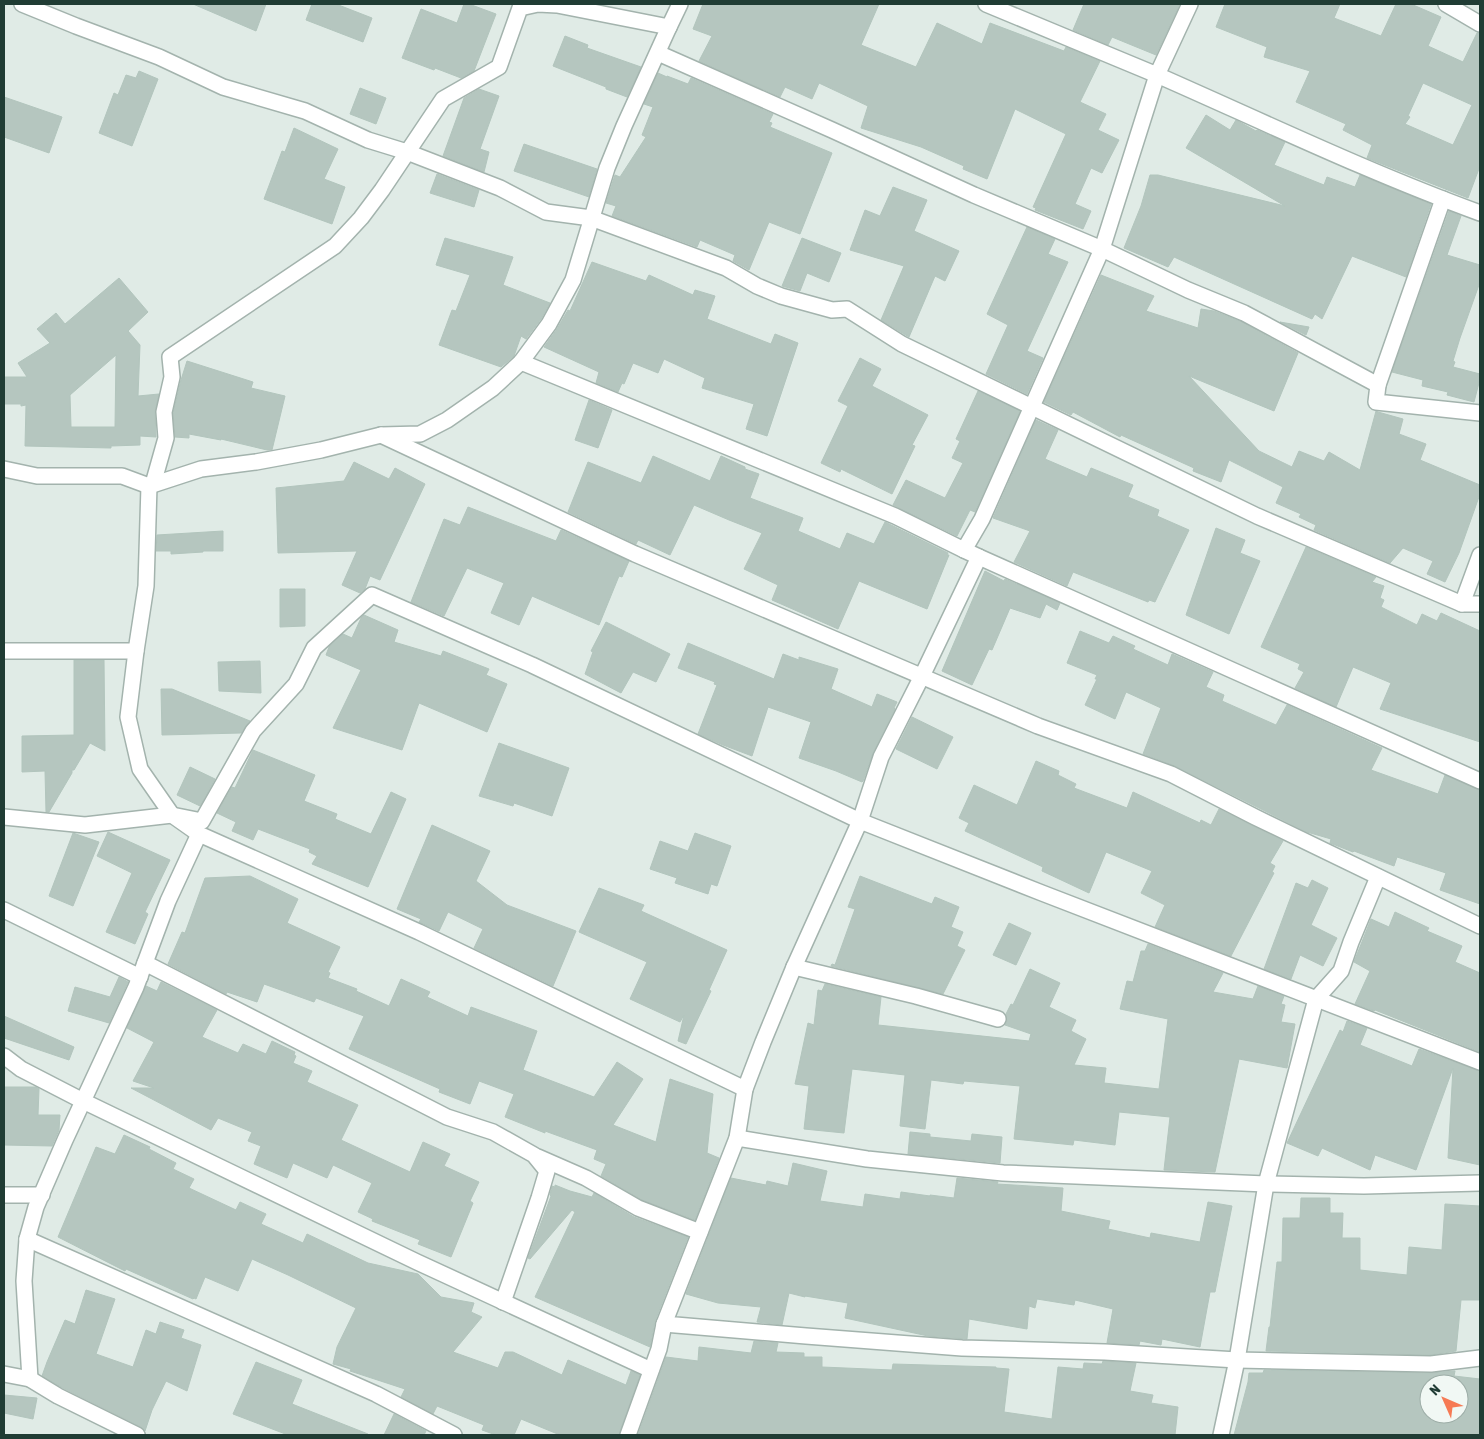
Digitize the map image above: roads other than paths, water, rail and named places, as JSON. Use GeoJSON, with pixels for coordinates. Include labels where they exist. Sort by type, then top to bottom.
{"type":"FeatureCollection","features":[{"type":"Feature","properties":{"kind":"street"},"geometry":{"type":"LineString","coordinates":[[22,4],[159,57],[223,87],[305,111],[368,140],[408,152],[500,188],[546,212],[591,218],[726,268],[757,286],[781,296],[832,310],[847,309],[910,348],[1257,516],[1462,604],[1480,604]]}},
{"type":"Feature","properties":{"kind":"street"},"geometry":{"type":"LineString","coordinates":[[669,28],[557,5],[538,4],[521,6],[499,67],[442,99],[382,190],[361,218],[335,246],[170,357],[172,377],[164,412],[166,438],[151,485],[146,586],[128,717],[140,769],[172,815],[199,834],[418,932],[745,1089]]}},
{"type":"Feature","properties":{"kind":"street"},"geometry":{"type":"LineString","coordinates":[[4,469],[37,476],[122,476],[151,485],[202,469],[256,462],[321,450],[381,435],[420,434],[447,420],[493,388],[521,362],[548,324],[573,280],[607,168],[624,126],[680,4]]}},
{"type":"Feature","properties":{"kind":"street"},"geometry":{"type":"LineString","coordinates":[[986,4],[1157,75],[1335,155],[1480,212]]}},
{"type":"Feature","properties":{"kind":"street"},"geometry":{"type":"LineString","coordinates":[[964,550],[982,519],[1102,249],[1157,75],[1190,4]]}},
{"type":"Feature","properties":{"kind":"street"},"geometry":{"type":"LineString","coordinates":[[1446,4],[1480,24]]}},
{"type":"Feature","properties":{"kind":"street"},"geometry":{"type":"LineString","coordinates":[[658,53],[974,195],[1102,249],[1244,314],[1378,384]]}},
{"type":"Feature","properties":{"kind":"street"},"geometry":{"type":"LineString","coordinates":[[1443,199],[1378,384],[1376,402],[1480,413]]}},
{"type":"Feature","properties":{"kind":"street"},"geometry":{"type":"LineString","coordinates":[[521,362],[895,516],[979,557],[1480,781]]}},
{"type":"Feature","properties":{"kind":"street"},"geometry":{"type":"LineString","coordinates":[[381,435],[635,554],[1038,726],[1170,774],[1480,926]]}},
{"type":"Feature","properties":{"kind":"street"},"geometry":{"type":"LineString","coordinates":[[1462,604],[1480,554]]}},
{"type":"Feature","properties":{"kind":"street"},"geometry":{"type":"LineString","coordinates":[[628,1435],[659,1349],[664,1324],[737,1138],[745,1089],[762,1042],[860,821],[881,757],[979,557]]}},
{"type":"Feature","properties":{"kind":"street"},"geometry":{"type":"LineString","coordinates":[[4,817],[84,825],[172,815],[202,821],[253,731],[296,684],[314,648],[372,595],[532,665],[860,821],[1042,894],[1480,1062]]}},
{"type":"Feature","properties":{"kind":"street"},"geometry":{"type":"LineString","coordinates":[[4,650],[136,651]]}},
{"type":"Feature","properties":{"kind":"street"},"geometry":{"type":"LineString","coordinates":[[30,1379],[24,1281],[27,1239],[42,1195],[142,970],[168,901],[199,834]]}},
{"type":"Feature","properties":{"kind":"street"},"geometry":{"type":"LineString","coordinates":[[1222,1435],[1237,1360],[1266,1184],[1316,999],[1341,972],[1351,942],[1378,877]]}},
{"type":"Feature","properties":{"kind":"street"},"geometry":{"type":"LineString","coordinates":[[4,910],[142,970],[447,1117],[493,1132],[534,1156],[586,1178],[638,1208],[700,1232]]}},
{"type":"Feature","properties":{"kind":"street"},"geometry":{"type":"LineString","coordinates":[[794,967],[916,996],[998,1019]]}},
{"type":"Feature","properties":{"kind":"street"},"geometry":{"type":"LineString","coordinates":[[4,1056],[22,1069],[83,1101],[503,1302],[651,1370]]}},
{"type":"Feature","properties":{"kind":"street"},"geometry":{"type":"LineString","coordinates":[[737,1138],[867,1159],[1003,1173],[1266,1184],[1364,1186],[1480,1183]]}},
{"type":"Feature","properties":{"kind":"street"},"geometry":{"type":"LineString","coordinates":[[503,1302],[547,1171],[534,1156]]}},
{"type":"Feature","properties":{"kind":"street"},"geometry":{"type":"LineString","coordinates":[[4,1195],[42,1195]]}},
{"type":"Feature","properties":{"kind":"street"},"geometry":{"type":"LineString","coordinates":[[27,1239],[388,1399],[454,1435]]}},
{"type":"Feature","properties":{"kind":"street"},"geometry":{"type":"LineString","coordinates":[[664,1324],[962,1348],[1105,1352],[1237,1360],[1431,1364],[1480,1358]]}},
{"type":"Feature","properties":{"kind":"street"},"geometry":{"type":"LineString","coordinates":[[4,1374],[30,1379],[58,1396],[137,1435]]}}]}
